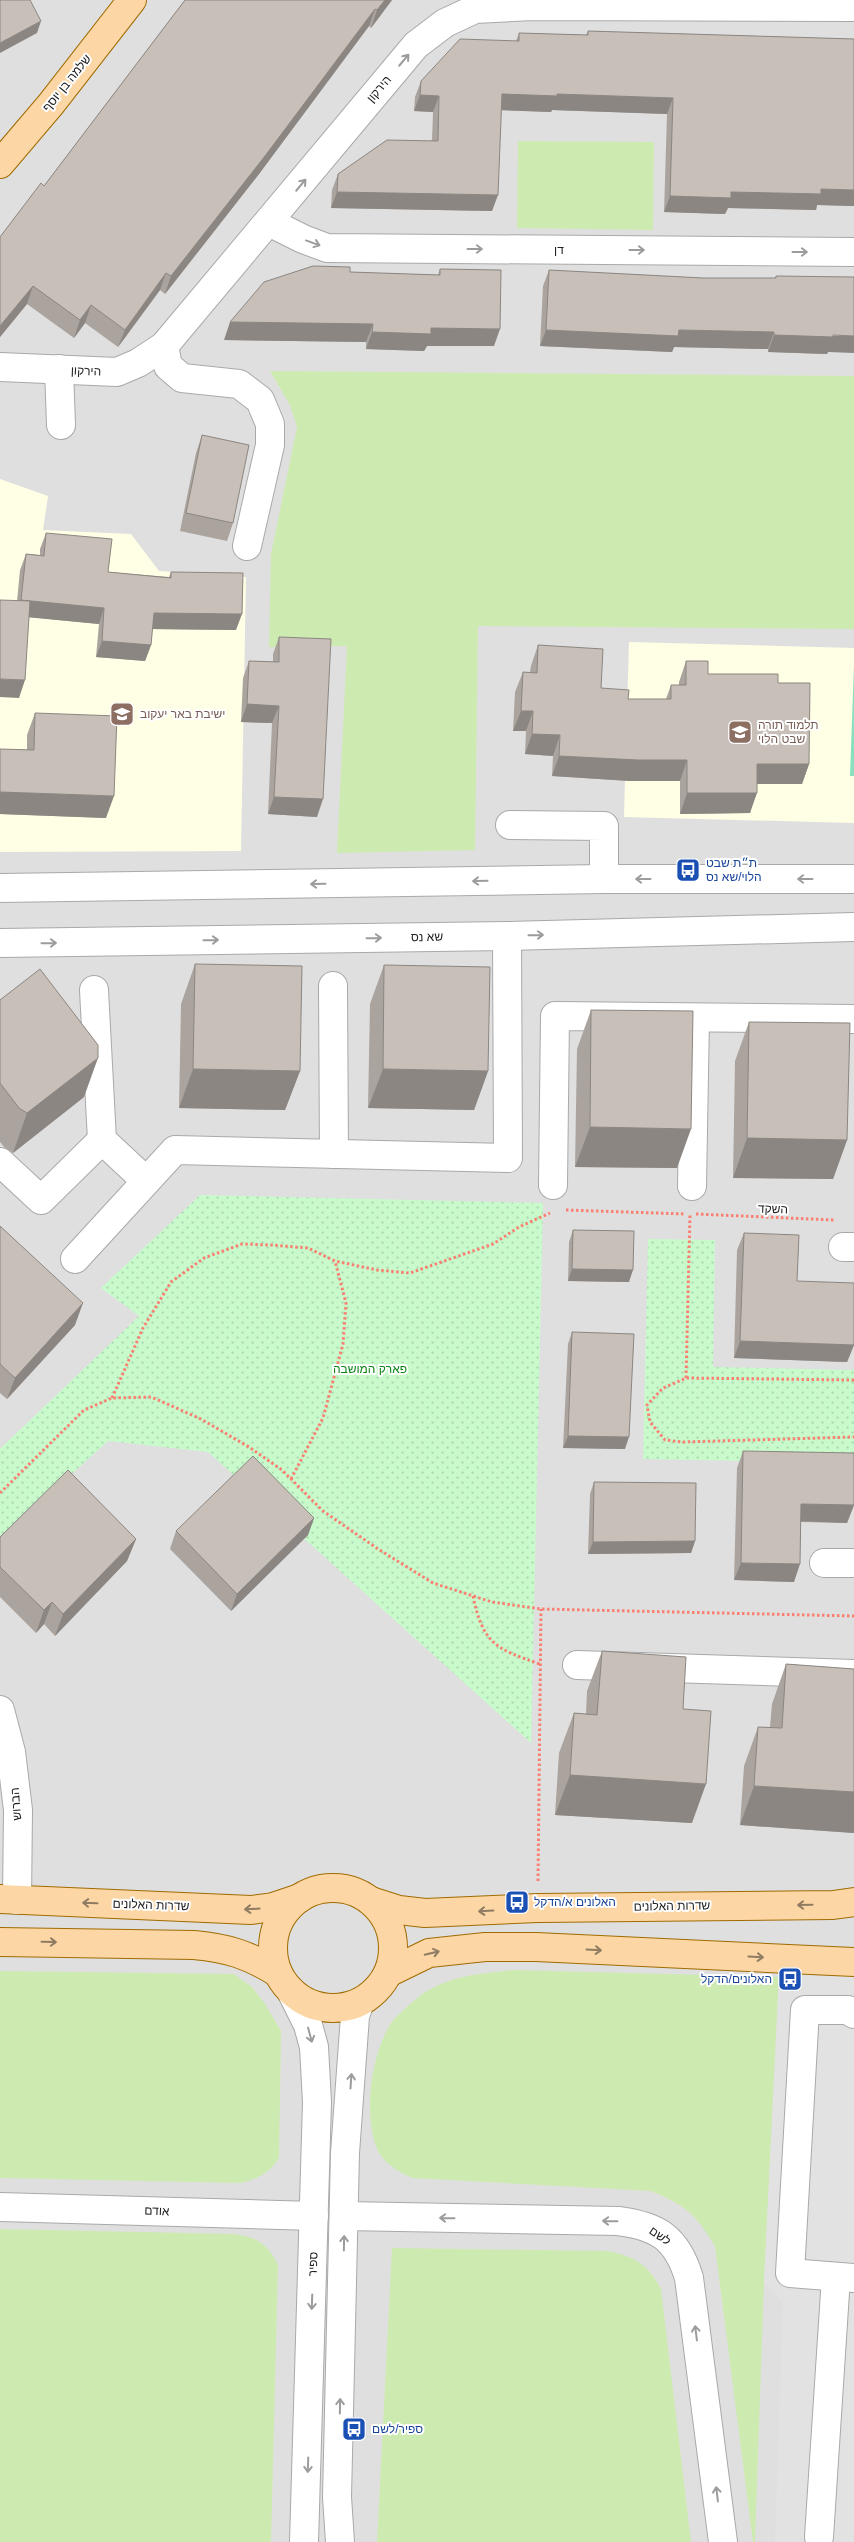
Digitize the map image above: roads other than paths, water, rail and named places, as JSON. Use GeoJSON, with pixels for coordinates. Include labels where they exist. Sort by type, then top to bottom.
{"type":"FeatureCollection","features":[{"type":"Feature","properties":{"kind":"main road","name":"שלמה בן יוסף"},"geometry":{"type":"LineString","coordinates":[[0,164],[51,104],[132,0]]}},
{"type":"Feature","properties":{"kind":"main road"},"geometry":{"type":"LineString","coordinates":[[0,1942],[218,1947],[254,1958],[285,1982],[306,2002],[324,2008],[342,2007],[360,2002],[376,1990],[388,1973],[392,1954],[392,1934],[384,1916],[371,1901],[355,1892],[336,1888],[317,1890],[300,1898],[287,1909],[278,1923],[274,1940],[274,1956],[285,1982]]}},
{"type":"Feature","properties":{"kind":"main road","name":"שדרות האלונים"},"geometry":{"type":"LineString","coordinates":[[8,1900],[251,1910],[273,1907],[300,1898]]}},
{"type":"Feature","properties":{"kind":"main road","name":"שדרות האלונים"},"geometry":{"type":"LineString","coordinates":[[371,1901],[399,1910],[425,1914],[538,1908],[833,1905],[854,1902]]}},
{"type":"Feature","properties":{"kind":"main road"},"geometry":{"type":"LineString","coordinates":[[388,1973],[429,1953],[486,1947],[536,1947],[854,1962]]}},
{"type":"Feature","properties":{"kind":"street","name":"הירקון"},"geometry":{"type":"LineString","coordinates":[[0,367],[116,372],[138,363],[164,346],[416,45],[445,23],[475,9],[532,6],[854,7]]}},
{"type":"Feature","properties":{"kind":"street","name":"דן"},"geometry":{"type":"LineString","coordinates":[[269,222],[303,239],[327,248],[854,252]]}},
{"type":"Feature","properties":{"kind":"street"},"geometry":{"type":"LineString","coordinates":[[164,346],[168,366],[182,378],[238,384],[260,400],[270,424],[270,445],[247,546]]}},
{"type":"Feature","properties":{"kind":"street"},"geometry":{"type":"LineString","coordinates":[[59,370],[60,425]]}},
{"type":"Feature","properties":{"kind":"street"},"geometry":{"type":"LineString","coordinates":[[510,825],[604,826],[604,879]]}},
{"type":"Feature","properties":{"kind":"street"},"geometry":{"type":"LineString","coordinates":[[0,888],[604,879],[854,879]]}},
{"type":"Feature","properties":{"kind":"street","name":"שא נס"},"geometry":{"type":"LineString","coordinates":[[0,943],[507,936],[854,927]]}},
{"type":"Feature","properties":{"kind":"street"},"geometry":{"type":"LineString","coordinates":[[75,1258],[175,1150],[508,1158],[507,936]]}},
{"type":"Feature","properties":{"kind":"street"},"geometry":{"type":"LineString","coordinates":[[333,986],[334,1154]]}},
{"type":"Feature","properties":{"kind":"street"},"geometry":{"type":"LineString","coordinates":[[94,990],[102,1140],[146,1181]]}},
{"type":"Feature","properties":{"kind":"street"},"geometry":{"type":"LineString","coordinates":[[553,1185],[555,1016],[854,1019]]}},
{"type":"Feature","properties":{"kind":"street"},"geometry":{"type":"LineString","coordinates":[[692,1186],[695,1018]]}},
{"type":"Feature","properties":{"kind":"street"},"geometry":{"type":"LineString","coordinates":[[0,1162],[41,1200],[102,1140]]}},
{"type":"Feature","properties":{"kind":"street"},"geometry":{"type":"LineString","coordinates":[[824,1563],[854,1564]]}},
{"type":"Feature","properties":{"kind":"street"},"geometry":{"type":"LineString","coordinates":[[577,1665],[854,1674]]}},
{"type":"Feature","properties":{"kind":"street","name":"הברוש"},"geometry":{"type":"LineString","coordinates":[[0,1710],[11,1752],[18,1810],[8,1900]]}},
{"type":"Feature","properties":{"kind":"street","name":"ספיר"},"geometry":{"type":"LineString","coordinates":[[285,1982],[308,2025],[316,2066],[317,2102],[304,2542]]}},
{"type":"Feature","properties":{"kind":"street"},"geometry":{"type":"LineString","coordinates":[[340,2542],[337,2497],[345,2153],[354,2016],[360,2002]]}},
{"type":"Feature","properties":{"kind":"street"},"geometry":{"type":"LineString","coordinates":[[819,2537],[845,2277],[790,2273],[806,2010],[848,2010],[854,2014]]}},
{"type":"Feature","properties":{"kind":"street","name":"אודם"},"geometry":{"type":"LineString","coordinates":[[0,2207],[314,2216]]}},
{"type":"Feature","properties":{"kind":"street","name":"לשם"},"geometry":{"type":"LineString","coordinates":[[344,2216],[618,2221],[638,2224],[653,2229],[672,2242],[684,2260],[689,2278],[723,2542]]}},
{"type":"Feature","properties":{"kind":"place","name":"ישיבת באר יעקוב"},"geometry":{"type":"Point","coordinates":[122,714]}},
{"type":"Feature","properties":{"kind":"place","name":"תלמוד תורה שבט הלוי"},"geometry":{"type":"Point","coordinates":[740,732]}},
{"type":"Feature","properties":{"kind":"place","name":"ת״ת שבט הלוי/שא נס"},"geometry":{"type":"Point","coordinates":[688,870]}},
{"type":"Feature","properties":{"kind":"place","name":"האלונים א/הדקל"},"geometry":{"type":"Point","coordinates":[517,1902]}},
{"type":"Feature","properties":{"kind":"place","name":"האלונים/הדקל"},"geometry":{"type":"Point","coordinates":[790,1979]}},
{"type":"Feature","properties":{"kind":"place","name":"ספיר/לשם"},"geometry":{"type":"Point","coordinates":[354,2429]}},
{"type":"Feature","properties":{"kind":"park label","name":"פארק המושבה"},"geometry":{"type":"Point","coordinates":[370,1369]}}]}
